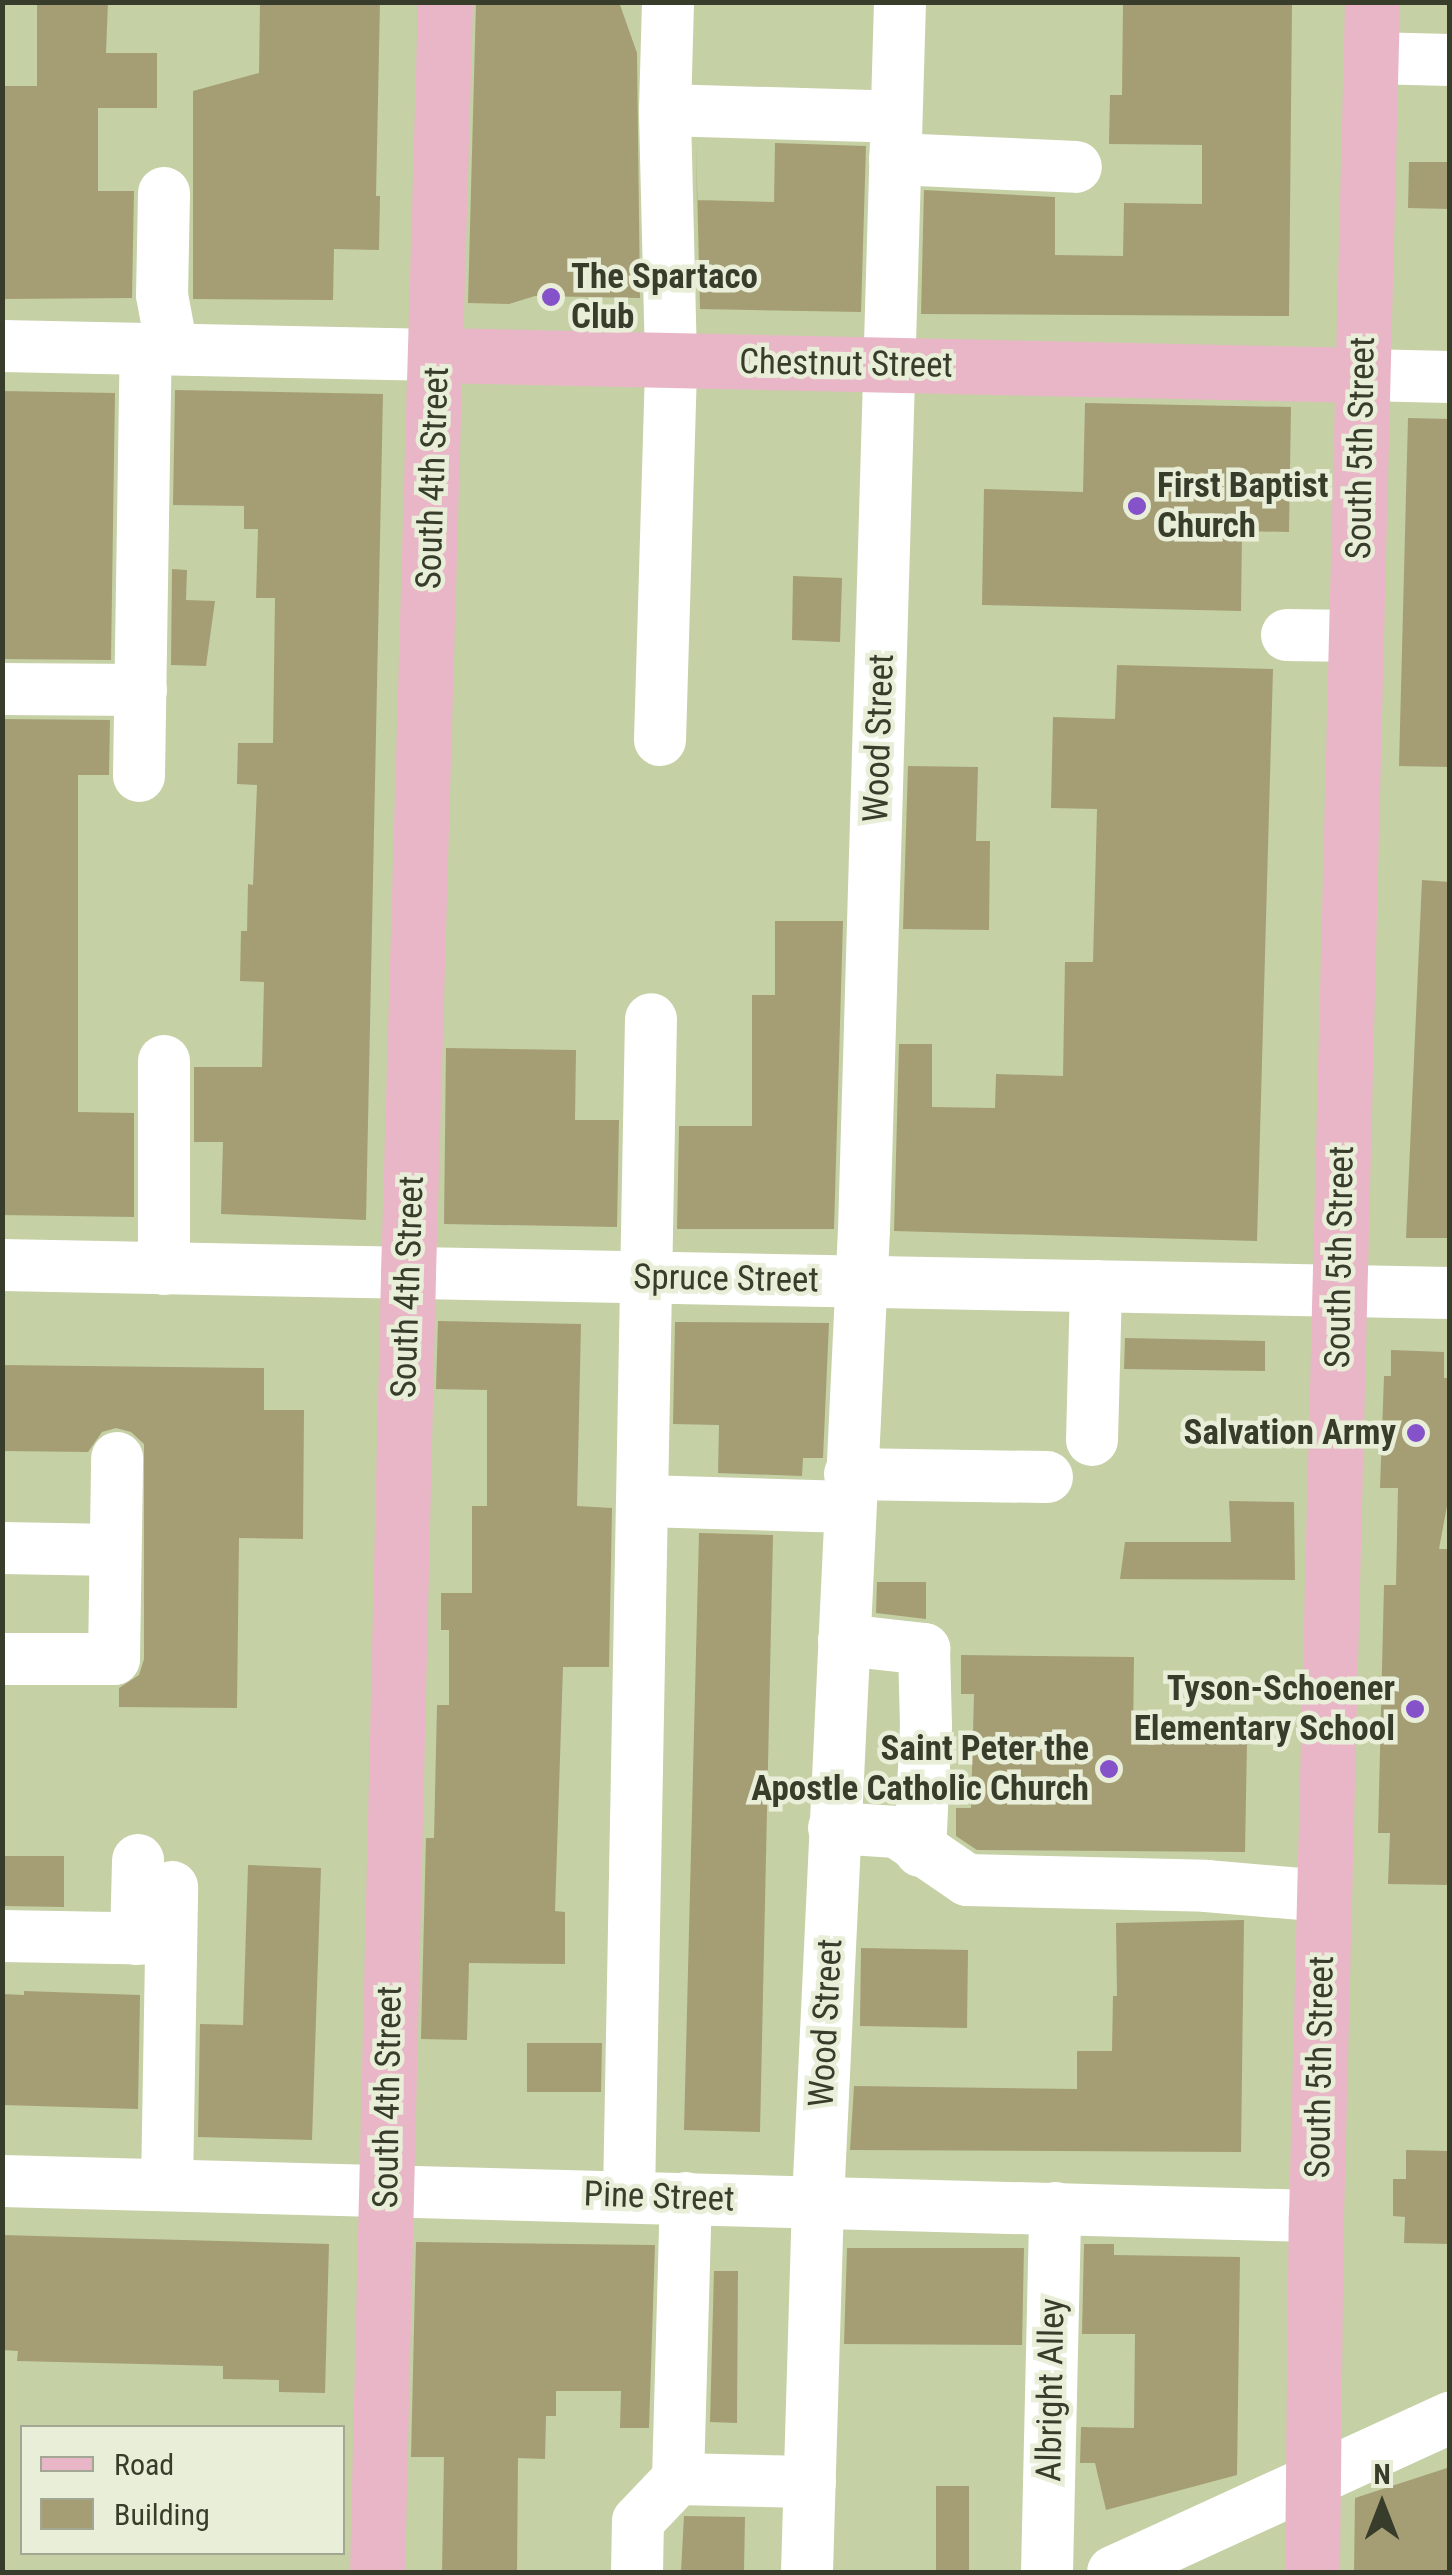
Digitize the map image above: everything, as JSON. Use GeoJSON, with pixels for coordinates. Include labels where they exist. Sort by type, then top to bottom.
{"type":"FeatureCollection","features":[{"type":"Feature","properties":{"kind":"main road","name":"South 4th Street"},"geometry":{"type":"LineString","coordinates":[[377,2572],[408,1273],[445,2]]}},
{"type":"Feature","properties":{"kind":"main road","name":"South 5th Street"},"geometry":{"type":"LineString","coordinates":[[1312,2572],[1316,2216],[1372,2]]}},
{"type":"Feature","properties":{"kind":"main road","name":"Chestnut Street"},"geometry":{"type":"LineString","coordinates":[[437,355],[1362,375]]}},
{"type":"Feature","properties":{"kind":"street"},"geometry":{"type":"LineString","coordinates":[[660,740],[671,360],[665,110],[668,2]]}},
{"type":"Feature","properties":{"kind":"street","name":"Wood Street"},"geometry":{"type":"LineString","coordinates":[[807,2572],[818,2201],[861,1282],[900,2]]}},
{"type":"Feature","properties":{"kind":"street"},"geometry":{"type":"LineString","coordinates":[[1371,58],[1450,60]]}},
{"type":"Feature","properties":{"kind":"street"},"geometry":{"type":"LineString","coordinates":[[665,110],[896,138],[1076,167]]}},
{"type":"Feature","properties":{"kind":"street"},"geometry":{"type":"LineString","coordinates":[[139,776],[164,193]]}},
{"type":"Feature","properties":{"kind":"street","name":"Chestnut Street"},"geometry":{"type":"LineString","coordinates":[[2,346],[437,355]]}},
{"type":"Feature","properties":{"kind":"street","name":"Chestnut Street"},"geometry":{"type":"LineString","coordinates":[[1362,375],[1450,377]]}},
{"type":"Feature","properties":{"kind":"street"},"geometry":{"type":"LineString","coordinates":[[1287,635],[1356,636]]}},
{"type":"Feature","properties":{"kind":"street"},"geometry":{"type":"LineString","coordinates":[[2,689],[140,690]]}},
{"type":"Feature","properties":{"kind":"street"},"geometry":{"type":"LineString","coordinates":[[629,2196],[650,1019]]}},
{"type":"Feature","properties":{"kind":"street"},"geometry":{"type":"LineString","coordinates":[[164,1061],[164,1269]]}},
{"type":"Feature","properties":{"kind":"street","name":"Spruce Street"},"geometry":{"type":"LineString","coordinates":[[2,1265],[1450,1293]]}},
{"type":"Feature","properties":{"kind":"street"},"geometry":{"type":"LineString","coordinates":[[1092,1440],[1096,1286]]}},
{"type":"Feature","properties":{"kind":"street"},"geometry":{"type":"LineString","coordinates":[[2,1658],[114,1659],[116,1458]]}},
{"type":"Feature","properties":{"kind":"street"},"geometry":{"type":"LineString","coordinates":[[644,1501],[1047,1477]]}},
{"type":"Feature","properties":{"kind":"street"},"geometry":{"type":"LineString","coordinates":[[2,1548],[115,1550]]}},
{"type":"Feature","properties":{"kind":"street"},"geometry":{"type":"LineString","coordinates":[[844,1640],[924,1650],[926,1724],[920,1851]]}},
{"type":"Feature","properties":{"kind":"street"},"geometry":{"type":"LineString","coordinates":[[834,1828],[897,1832],[967,1880],[1206,1886],[1324,1896]]}},
{"type":"Feature","properties":{"kind":"street"},"geometry":{"type":"LineString","coordinates":[[155,1874],[154,1939],[168,2185]]}},
{"type":"Feature","properties":{"kind":"street"},"geometry":{"type":"LineString","coordinates":[[2,1936],[154,1939]]}},
{"type":"Feature","properties":{"kind":"street","name":"Pine Street"},"geometry":{"type":"LineString","coordinates":[[2,2181],[1316,2216]]}},
{"type":"Feature","properties":{"kind":"street"},"geometry":{"type":"LineString","coordinates":[[637,2572],[638,2521],[678,2479],[686,2198]]}},
{"type":"Feature","properties":{"kind":"street","name":"Albright Alley"},"geometry":{"type":"LineString","coordinates":[[1047,2572],[1054,2208]]}},
{"type":"Feature","properties":{"kind":"street"},"geometry":{"type":"LineString","coordinates":[[1112,2572],[1315,2476],[1450,2418]]}},
{"type":"Feature","properties":{"kind":"street"},"geometry":{"type":"LineString","coordinates":[[678,2479],[810,2482]]}},
{"type":"Feature","properties":{"kind":"building"},"geometry":{"type":"Polygon","coordinates":[[[37,2],[108,2],[106,53],[157,53],[157,108],[98,108],[98,191],[134,191],[132,298],[2,299],[2,86],[37,86],[37,2]]]}},
{"type":"Feature","properties":{"kind":"building"},"geometry":{"type":"Polygon","coordinates":[[[260,2],[380,2],[376,196],[380,196],[379,250],[334,249],[333,300],[193,299],[193,91],[259,73],[260,2]]]}},
{"type":"Feature","properties":{"kind":"building"},"geometry":{"type":"Polygon","coordinates":[[[476,2],[619,2],[637,53],[640,298],[535,296],[509,304],[468,303],[476,2]]]}},
{"type":"Feature","properties":{"kind":"building"},"geometry":{"type":"Polygon","coordinates":[[[1123,4],[1292,5],[1289,316],[921,314],[924,190],[1055,197],[1055,255],[1123,256],[1124,203],[1202,204],[1202,145],[1109,144],[1110,95],[1122,95],[1123,4]]]}},
{"type":"Feature","properties":{"kind":"building"},"geometry":{"type":"Polygon","coordinates":[[[775,143],[866,146],[861,312],[700,309],[697,200],[774,202],[775,143]]]}},
{"type":"Feature","properties":{"kind":"building"},"geometry":{"type":"Polygon","coordinates":[[[1409,162],[1450,162],[1450,209],[1408,208],[1409,162]]]}},
{"type":"Feature","properties":{"kind":"building"},"geometry":{"type":"Polygon","coordinates":[[[175,390],[383,394],[366,1220],[221,1214],[223,1142],[194,1142],[194,1067],[262,1067],[264,982],[240,981],[241,931],[247,931],[248,884],[253,885],[257,785],[237,784],[238,743],[273,743],[275,598],[256,598],[258,529],[244,529],[244,506],[173,505],[175,390]]]}},
{"type":"Feature","properties":{"kind":"building"},"geometry":{"type":"Polygon","coordinates":[[[2,391],[115,393],[111,660],[2,659],[2,391]]]}},
{"type":"Feature","properties":{"kind":"building","name":"First Baptist Church"},"geometry":{"type":"Polygon","coordinates":[[[1085,403],[1291,407],[1289,532],[1242,531],[1241,611],[982,605],[984,489],[1083,492],[1085,403]]]}},
{"type":"Feature","properties":{"kind":"building"},"geometry":{"type":"Polygon","coordinates":[[[1408,418],[1450,419],[1450,767],[1399,766],[1408,418]]]}},
{"type":"Feature","properties":{"kind":"building"},"geometry":{"type":"Polygon","coordinates":[[[172,569],[187,570],[186,600],[215,601],[206,666],[171,665],[172,569]]]}},
{"type":"Feature","properties":{"kind":"building"},"geometry":{"type":"Polygon","coordinates":[[[793,576],[842,578],[840,642],[792,640],[793,576]]]}},
{"type":"Feature","properties":{"kind":"building"},"geometry":{"type":"Polygon","coordinates":[[[1117,665],[1273,669],[1257,1241],[894,1231],[899,1044],[932,1044],[932,1107],[995,1108],[996,1074],[1063,1076],[1065,962],[1093,962],[1097,809],[1051,808],[1053,717],[1115,719],[1117,665]]]}},
{"type":"Feature","properties":{"kind":"building"},"geometry":{"type":"Polygon","coordinates":[[[2,719],[110,720],[109,775],[78,775],[78,1112],[134,1113],[134,1217],[2,1215],[2,719]]]}},
{"type":"Feature","properties":{"kind":"building"},"geometry":{"type":"Polygon","coordinates":[[[908,766],[978,767],[976,841],[990,841],[989,930],[903,929],[908,766]]]}},
{"type":"Feature","properties":{"kind":"building"},"geometry":{"type":"Polygon","coordinates":[[[1422,880],[1450,882],[1450,1238],[1406,1238],[1422,880]]]}},
{"type":"Feature","properties":{"kind":"building"},"geometry":{"type":"Polygon","coordinates":[[[775,921],[843,921],[834,1229],[677,1229],[679,1126],[752,1126],[752,995],[775,995],[775,921]]]}},
{"type":"Feature","properties":{"kind":"building"},"geometry":{"type":"Polygon","coordinates":[[[446,1048],[576,1050],[575,1120],[619,1120],[617,1227],[444,1224],[446,1048]]]}},
{"type":"Feature","properties":{"kind":"building"},"geometry":{"type":"Polygon","coordinates":[[[438,1321],[581,1324],[577,1506],[612,1508],[609,1667],[563,1667],[555,1911],[565,1912],[565,1964],[469,1963],[467,2040],[421,2039],[426,1838],[434,1838],[437,1705],[449,1705],[449,1630],[441,1630],[441,1593],[472,1593],[472,1506],[487,1506],[487,1390],[436,1389],[438,1321]]]}},
{"type":"Feature","properties":{"kind":"building"},"geometry":{"type":"Polygon","coordinates":[[[675,1322],[829,1323],[823,1458],[803,1458],[802,1476],[718,1473],[719,1425],[673,1424],[675,1322]]]}},
{"type":"Feature","properties":{"kind":"building"},"geometry":{"type":"Polygon","coordinates":[[[1125,1338],[1265,1341],[1265,1371],[1124,1369],[1125,1338]]]}},
{"type":"Feature","properties":{"kind":"building","name":"Tyson-Schoener Elementary School"},"geometry":{"type":"Polygon","coordinates":[[[1391,1350],[1444,1352],[1444,1378],[1450,1378],[1450,1490],[1439,1549],[1450,1549],[1450,1885],[1388,1884],[1390,1833],[1378,1833],[1384,1585],[1396,1585],[1398,1488],[1380,1488],[1384,1376],[1391,1376],[1391,1350]]]}},
{"type":"Feature","properties":{"kind":"building"},"geometry":{"type":"Polygon","coordinates":[[[2,1365],[264,1368],[264,1410],[304,1410],[303,1539],[239,1538],[237,1708],[119,1707],[119,1688],[139,1675],[144,1659],[144,1444],[131,1432],[116,1428],[102,1432],[88,1452],[2,1451],[2,1365]]]}},
{"type":"Feature","properties":{"kind":"building"},"geometry":{"type":"Polygon","coordinates":[[[1229,1501],[1294,1502],[1295,1580],[1120,1579],[1125,1542],[1231,1542],[1229,1501]]]}},
{"type":"Feature","properties":{"kind":"building"},"geometry":{"type":"Polygon","coordinates":[[[699,1533],[773,1535],[760,2132],[684,2130],[699,1533]]]}},
{"type":"Feature","properties":{"kind":"building"},"geometry":{"type":"Polygon","coordinates":[[[877,1582],[926,1582],[926,1619],[876,1613],[877,1582]]]}},
{"type":"Feature","properties":{"kind":"building","name":"Saint Peter the Apostle Catholic Church"},"geometry":{"type":"Polygon","coordinates":[[[961,1655],[1134,1657],[1133,1739],[1247,1742],[1245,1852],[977,1850],[956,1836],[956,1808],[971,1808],[974,1694],[961,1694],[961,1655]]]}},
{"type":"Feature","properties":{"kind":"building"},"geometry":{"type":"Polygon","coordinates":[[[2,1856],[64,1856],[64,1907],[2,1906],[2,1856]]]}},
{"type":"Feature","properties":{"kind":"building"},"geometry":{"type":"Polygon","coordinates":[[[248,1865],[321,1868],[312,2140],[198,2137],[200,2024],[243,2025],[248,1865]]]}},
{"type":"Feature","properties":{"kind":"building"},"geometry":{"type":"Polygon","coordinates":[[[1244,1920],[1241,2152],[850,2150],[854,2086],[1077,2089],[1077,2051],[1112,2051],[1113,1996],[1117,1996],[1116,1923],[1244,1920]]]}},
{"type":"Feature","properties":{"kind":"building"},"geometry":{"type":"Polygon","coordinates":[[[861,1948],[968,1950],[967,2028],[860,2026],[861,1948]]]}},
{"type":"Feature","properties":{"kind":"building"},"geometry":{"type":"Polygon","coordinates":[[[24,1991],[140,1995],[138,2109],[2,2105],[2,1994],[24,1995],[24,1991]]]}},
{"type":"Feature","properties":{"kind":"building"},"geometry":{"type":"Polygon","coordinates":[[[527,2043],[602,2043],[601,2092],[527,2092],[527,2043]]]}},
{"type":"Feature","properties":{"kind":"building"},"geometry":{"type":"Polygon","coordinates":[[[1406,2150],[1450,2151],[1450,2244],[1404,2243],[1405,2217],[1393,2216],[1393,2179],[1406,2179],[1406,2150]]]}},
{"type":"Feature","properties":{"kind":"building"},"geometry":{"type":"Polygon","coordinates":[[[2,2235],[329,2244],[325,2393],[279,2392],[279,2380],[223,2379],[223,2366],[17,2361],[18,2351],[2,2350],[2,2235]]]}},
{"type":"Feature","properties":{"kind":"building"},"geometry":{"type":"Polygon","coordinates":[[[416,2242],[655,2245],[649,2428],[620,2428],[621,2391],[556,2391],[556,2416],[546,2416],[545,2459],[518,2458],[517,2572],[442,2572],[444,2457],[411,2457],[416,2242]]]}},
{"type":"Feature","properties":{"kind":"building"},"geometry":{"type":"Polygon","coordinates":[[[1084,2244],[1114,2244],[1114,2255],[1240,2257],[1237,2475],[1106,2510],[1095,2463],[1080,2463],[1081,2427],[1134,2428],[1135,2334],[1082,2334],[1084,2244]]]}},
{"type":"Feature","properties":{"kind":"building"},"geometry":{"type":"Polygon","coordinates":[[[847,2248],[1024,2248],[1022,2345],[844,2344],[847,2248]]]}},
{"type":"Feature","properties":{"kind":"building"},"geometry":{"type":"Polygon","coordinates":[[[714,2271],[738,2271],[737,2423],[710,2422],[714,2271]]]}},
{"type":"Feature","properties":{"kind":"building"},"geometry":{"type":"Polygon","coordinates":[[[1450,2467],[1450,2572],[1354,2572],[1355,2498],[1450,2467]]]}},
{"type":"Feature","properties":{"kind":"building"},"geometry":{"type":"Polygon","coordinates":[[[936,2486],[969,2486],[969,2572],[936,2572],[936,2486]]]}},
{"type":"Feature","properties":{"kind":"building"},"geometry":{"type":"Polygon","coordinates":[[[684,2516],[745,2517],[744,2572],[681,2572],[684,2516]]]}},
{"type":"Feature","properties":{"kind":"place","name":"The Spartaco Club"},"geometry":{"type":"Point","coordinates":[551,297]}},
{"type":"Feature","properties":{"kind":"place","name":"First Baptist Church"},"geometry":{"type":"Point","coordinates":[1137,506]}},
{"type":"Feature","properties":{"kind":"place","name":"Salvation Army"},"geometry":{"type":"Point","coordinates":[1416,1433]}},
{"type":"Feature","properties":{"kind":"place","name":"Tyson-Schoener Elementary School"},"geometry":{"type":"Point","coordinates":[1415,1709]}},
{"type":"Feature","properties":{"kind":"place","name":"Saint Peter the Apostle Catholic Church"},"geometry":{"type":"Point","coordinates":[1109,1769]}}]}
